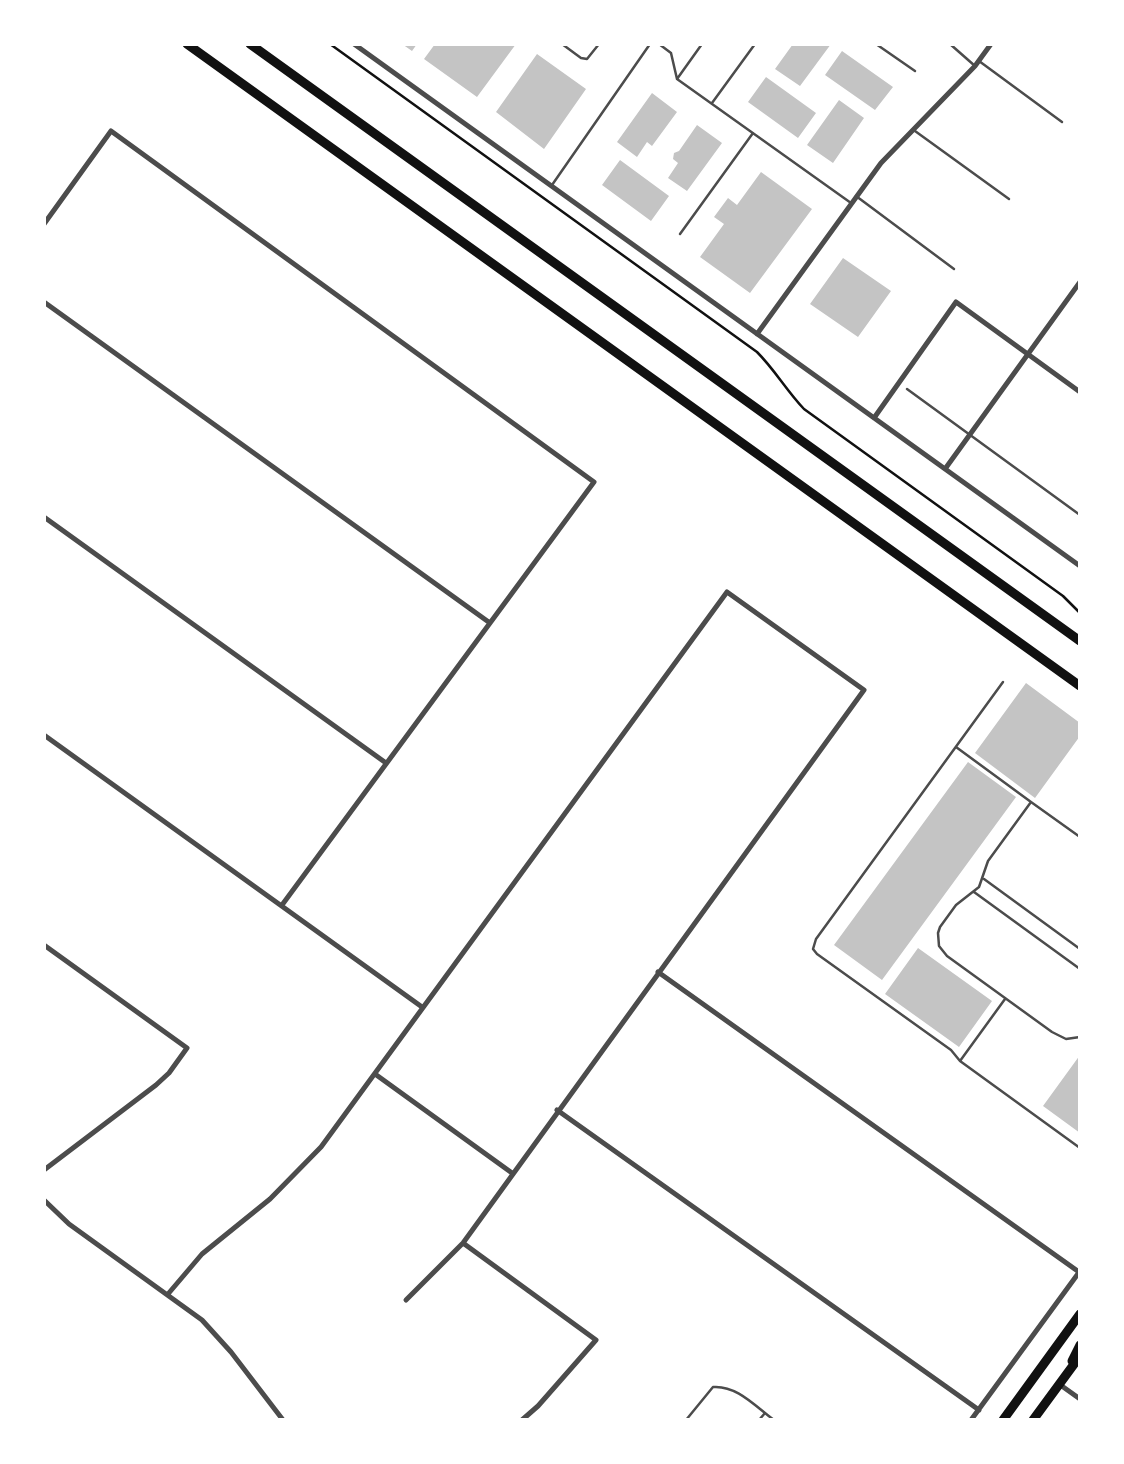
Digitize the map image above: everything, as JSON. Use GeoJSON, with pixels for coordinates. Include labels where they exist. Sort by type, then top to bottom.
{"type":"FeatureCollection","features":[{"type":"Feature","properties":{"kind":"main road"},"geometry":{"type":"LineString","coordinates":[[187,44],[1080,686]]}},
{"type":"Feature","properties":{"kind":"main road"},"geometry":{"type":"LineString","coordinates":[[250,44],[1080,640]]}},
{"type":"Feature","properties":{"kind":"main road"},"geometry":{"type":"LineString","coordinates":[[1003,1420],[1080,1314]]}},
{"type":"Feature","properties":{"kind":"main road"},"geometry":{"type":"LineString","coordinates":[[1059,1384],[1080,1345]]}},
{"type":"Feature","properties":{"kind":"main road"},"geometry":{"type":"LineString","coordinates":[[1033,1420],[1080,1356]]}},
{"type":"Feature","properties":{"kind":"street"},"geometry":{"type":"LineString","coordinates":[[354,44],[1080,566]]}},
{"type":"Feature","properties":{"kind":"street"},"geometry":{"type":"LineString","coordinates":[[757,334],[881,163],[977,64],[991,44]]}},
{"type":"Feature","properties":{"kind":"street"},"geometry":{"type":"LineString","coordinates":[[44,224],[111,131],[594,482],[282,905]]}},
{"type":"Feature","properties":{"kind":"street"},"geometry":{"type":"LineString","coordinates":[[945,469],[1080,282]]}},
{"type":"Feature","properties":{"kind":"street"},"geometry":{"type":"LineString","coordinates":[[44,302],[490,623]]}},
{"type":"Feature","properties":{"kind":"street"},"geometry":{"type":"LineString","coordinates":[[874,418],[956,302],[1080,393]]}},
{"type":"Feature","properties":{"kind":"street"},"geometry":{"type":"LineString","coordinates":[[44,517],[386,763]]}},
{"type":"Feature","properties":{"kind":"street"},"geometry":{"type":"LineString","coordinates":[[168,1294],[202,1254],[270,1199],[321,1147],[727,592],[864,690],[463,1243],[406,1300]]}},
{"type":"Feature","properties":{"kind":"street"},"geometry":{"type":"LineString","coordinates":[[44,735],[422,1007]]}},
{"type":"Feature","properties":{"kind":"street"},"geometry":{"type":"LineString","coordinates":[[44,945],[187,1048],[169,1073],[156,1085],[44,1170]]}},
{"type":"Feature","properties":{"kind":"street"},"geometry":{"type":"LineString","coordinates":[[658,972],[1080,1272],[971,1420]]}},
{"type":"Feature","properties":{"kind":"street"},"geometry":{"type":"LineString","coordinates":[[375,1074],[512,1173]]}},
{"type":"Feature","properties":{"kind":"street"},"geometry":{"type":"LineString","coordinates":[[557,1110],[979,1410]]}},
{"type":"Feature","properties":{"kind":"street"},"geometry":{"type":"LineString","coordinates":[[44,1200],[69,1224],[168,1294],[217,1335],[283,1420]]}},
{"type":"Feature","properties":{"kind":"street"},"geometry":{"type":"LineString","coordinates":[[463,1243],[596,1340],[538,1406],[522,1420]]}},
{"type":"Feature","properties":{"kind":"street"},"geometry":{"type":"LineString","coordinates":[[1059,1384],[1080,1399]]}},
{"type":"Feature","properties":{"kind":"lane"},"geometry":{"type":"LineString","coordinates":[[562,44],[581,58],[587,59],[598,44]]}},
{"type":"Feature","properties":{"kind":"lane"},"geometry":{"type":"LineString","coordinates":[[551,185],[650,44]]}},
{"type":"Feature","properties":{"kind":"lane"},"geometry":{"type":"LineString","coordinates":[[659,44],[671,53],[677,79],[851,203]]}},
{"type":"Feature","properties":{"kind":"lane"},"geometry":{"type":"LineString","coordinates":[[677,79],[702,44]]}},
{"type":"Feature","properties":{"kind":"lane"},"geometry":{"type":"LineString","coordinates":[[712,104],[755,44]]}},
{"type":"Feature","properties":{"kind":"lane"},"geometry":{"type":"LineString","coordinates":[[876,44],[915,71]]}},
{"type":"Feature","properties":{"kind":"lane"},"geometry":{"type":"LineString","coordinates":[[950,44],[1062,122]]}},
{"type":"Feature","properties":{"kind":"lane"},"geometry":{"type":"LineString","coordinates":[[912,130],[1009,199]]}},
{"type":"Feature","properties":{"kind":"lane"},"geometry":{"type":"LineString","coordinates":[[680,234],[753,133]]}},
{"type":"Feature","properties":{"kind":"lane"},"geometry":{"type":"LineString","coordinates":[[856,196],[954,269]]}},
{"type":"Feature","properties":{"kind":"lane"},"geometry":{"type":"LineString","coordinates":[[907,389],[1080,515]]}},
{"type":"Feature","properties":{"kind":"lane"},"geometry":{"type":"LineString","coordinates":[[1003,682],[816,939],[813,948],[817,954],[951,1050],[960,1061],[1080,1148]]}},
{"type":"Feature","properties":{"kind":"lane"},"geometry":{"type":"LineString","coordinates":[[956,747],[1080,837]]}},
{"type":"Feature","properties":{"kind":"lane"},"geometry":{"type":"LineString","coordinates":[[1031,802],[988,861],[983,879],[974,892],[956,905],[940,927],[937,940],[947,956],[1058,1036],[1066,1039],[1080,1037]]}},
{"type":"Feature","properties":{"kind":"lane"},"geometry":{"type":"LineString","coordinates":[[983,879],[1080,949]]}},
{"type":"Feature","properties":{"kind":"lane"},"geometry":{"type":"LineString","coordinates":[[974,892],[1080,969]]}},
{"type":"Feature","properties":{"kind":"lane"},"geometry":{"type":"LineString","coordinates":[[960,1061],[1005,999]]}},
{"type":"Feature","properties":{"kind":"lane"},"geometry":{"type":"LineString","coordinates":[[687,1420],[713,1387],[724,1386],[774,1420]]}},
{"type":"Feature","properties":{"kind":"lane"},"geometry":{"type":"LineString","coordinates":[[759,1420],[765,1413]]}},
{"type":"Feature","properties":{"kind":"path"},"geometry":{"type":"LineString","coordinates":[[330,44],[757,352],[773,368],[787,391],[804,409],[1063,596],[1080,613]]}},
{"type":"Feature","properties":{"kind":"building"},"geometry":{"type":"Polygon","coordinates":[[[402,44],[417,44],[412,51],[402,44]]]}},
{"type":"Feature","properties":{"kind":"building"},"geometry":{"type":"Polygon","coordinates":[[[435,44],[516,44],[477,97],[424,59],[435,44]]]}},
{"type":"Feature","properties":{"kind":"building"},"geometry":{"type":"Polygon","coordinates":[[[793,44],[831,44],[800,86],[775,69],[793,44]]]}},
{"type":"Feature","properties":{"kind":"building"},"geometry":{"type":"Polygon","coordinates":[[[842,51],[893,87],[875,110],[825,75],[842,51]]]}},
{"type":"Feature","properties":{"kind":"building"},"geometry":{"type":"Polygon","coordinates":[[[537,54],[586,89],[544,149],[496,112],[537,54]]]}},
{"type":"Feature","properties":{"kind":"building"},"geometry":{"type":"Polygon","coordinates":[[[766,77],[816,113],[798,138],[748,102],[766,77]]]}},
{"type":"Feature","properties":{"kind":"building"},"geometry":{"type":"Polygon","coordinates":[[[652,93],[677,112],[652,146],[647,142],[637,157],[617,142],[652,93]]]}},
{"type":"Feature","properties":{"kind":"building"},"geometry":{"type":"Polygon","coordinates":[[[839,100],[864,118],[833,163],[807,145],[839,100]]]}},
{"type":"Feature","properties":{"kind":"building"},"geometry":{"type":"Polygon","coordinates":[[[697,125],[722,143],[687,191],[668,178],[678,163],[673,159],[674,153],[679,151],[697,125]]]}},
{"type":"Feature","properties":{"kind":"building"},"geometry":{"type":"Polygon","coordinates":[[[620,160],[669,196],[651,221],[602,185],[620,160]]]}},
{"type":"Feature","properties":{"kind":"building"},"geometry":{"type":"Polygon","coordinates":[[[761,172],[812,209],[750,293],[700,257],[724,224],[714,217],[728,198],[737,205],[761,172]]]}},
{"type":"Feature","properties":{"kind":"building"},"geometry":{"type":"Polygon","coordinates":[[[843,258],[891,291],[858,337],[810,304],[843,258]]]}},
{"type":"Feature","properties":{"kind":"building"},"geometry":{"type":"Polygon","coordinates":[[[1026,683],[1080,723],[1080,736],[1035,798],[975,753],[1026,683]]]}},
{"type":"Feature","properties":{"kind":"building"},"geometry":{"type":"Polygon","coordinates":[[[968,762],[1016,797],[882,980],[834,945],[968,762]]]}},
{"type":"Feature","properties":{"kind":"building"},"geometry":{"type":"Polygon","coordinates":[[[918,948],[992,1001],[959,1047],[885,994],[918,948]]]}},
{"type":"Feature","properties":{"kind":"building"},"geometry":{"type":"Polygon","coordinates":[[[1080,1055],[1080,1133],[1043,1106],[1080,1055]]]}}]}
